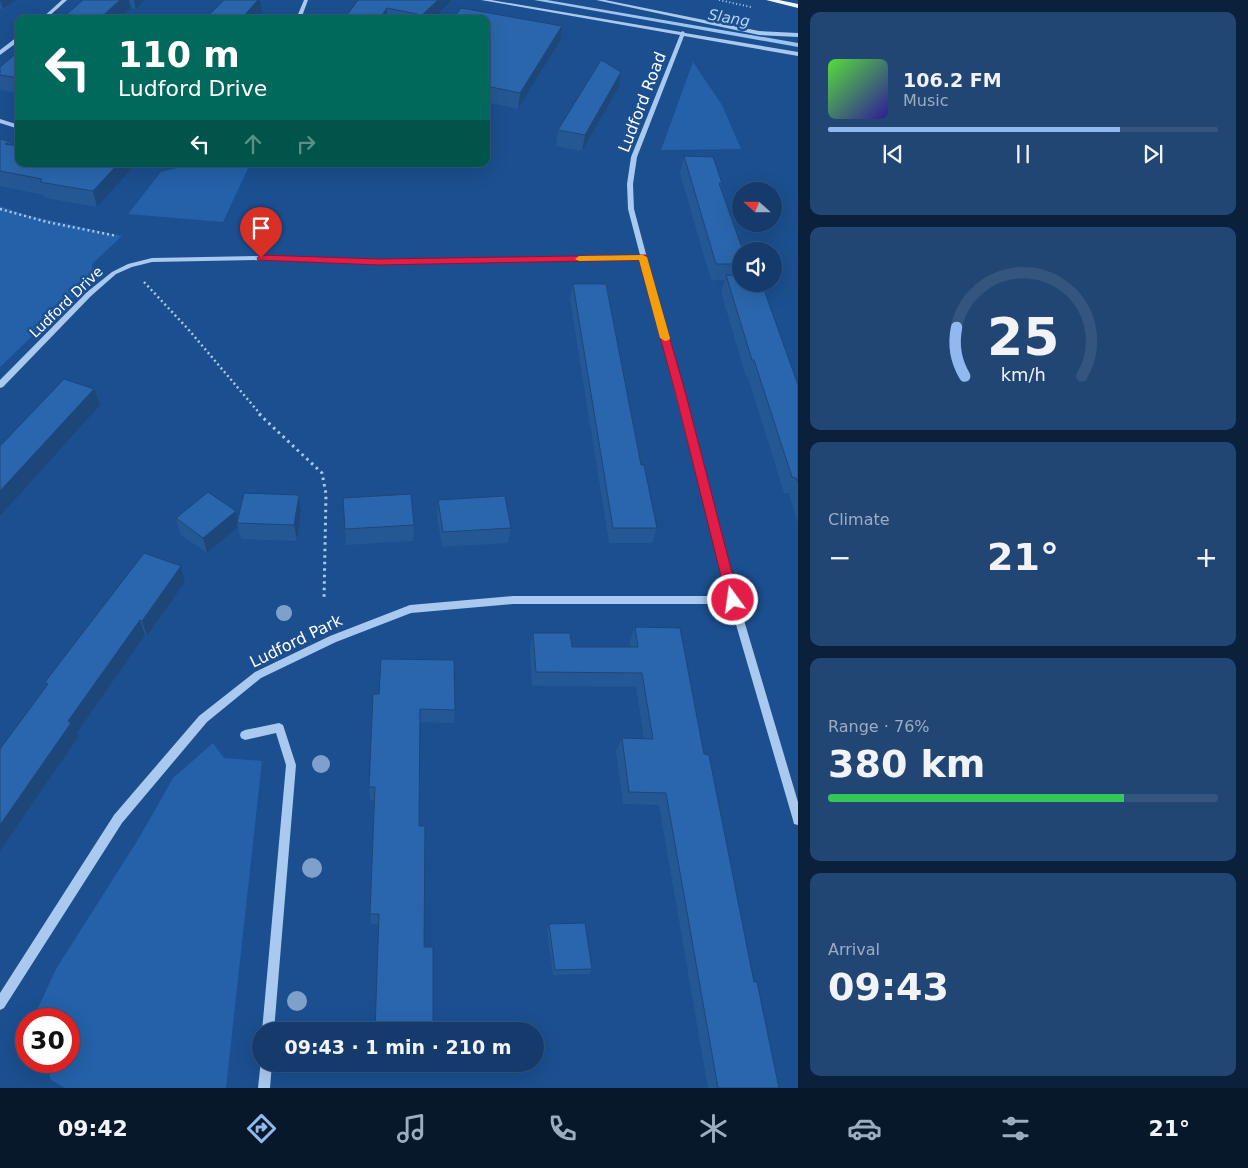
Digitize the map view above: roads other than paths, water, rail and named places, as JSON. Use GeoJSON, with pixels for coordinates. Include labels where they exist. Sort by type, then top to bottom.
{"type":"FeatureCollection","features":[{"type":"Feature","properties":{"kind":"main road"},"geometry":{"type":"LineString","coordinates":[[769,0],[798,6]]}},
{"type":"Feature","properties":{"kind":"street"},"geometry":{"type":"LineString","coordinates":[[48,15],[65,0]]}},
{"type":"Feature","properties":{"kind":"street"},"geometry":{"type":"LineString","coordinates":[[300,15],[306,0]]}},
{"type":"Feature","properties":{"kind":"street"},"geometry":{"type":"LineString","coordinates":[[483,0],[798,54]]}},
{"type":"Feature","properties":{"kind":"street"},"geometry":{"type":"LineString","coordinates":[[598,0],[759,33],[798,35]]}},
{"type":"Feature","properties":{"kind":"street","name":"Ludford Road"},"geometry":{"type":"LineString","coordinates":[[683,34],[634,157],[630,184],[632,209],[733,600],[798,820]]}},
{"type":"Feature","properties":{"kind":"street"},"geometry":{"type":"LineString","coordinates":[[0,53],[15,41]]}},
{"type":"Feature","properties":{"kind":"street"},"geometry":{"type":"LineString","coordinates":[[0,121],[15,126]]}},
{"type":"Feature","properties":{"kind":"street","name":"Ludford Drive"},"geometry":{"type":"LineString","coordinates":[[0,385],[90,294],[114,273],[130,264],[152,260],[251,258],[389,262],[643,257]]}},
{"type":"Feature","properties":{"kind":"street","name":"Ludford Park"},"geometry":{"type":"LineString","coordinates":[[0,1004],[118,819],[203,719],[258,675],[334,639],[410,610],[512,600],[733,600]]}},
{"type":"Feature","properties":{"kind":"street"},"geometry":{"type":"LineString","coordinates":[[245,735],[279,728],[290,765],[269,1022]]}},
{"type":"Feature","properties":{"kind":"street"},"geometry":{"type":"LineString","coordinates":[[264,1088],[265,1072]]}},
{"type":"Feature","properties":{"kind":"waterway","name":"Slang"},"geometry":{"type":"LineString","coordinates":[[537,0],[798,45]]}}]}
